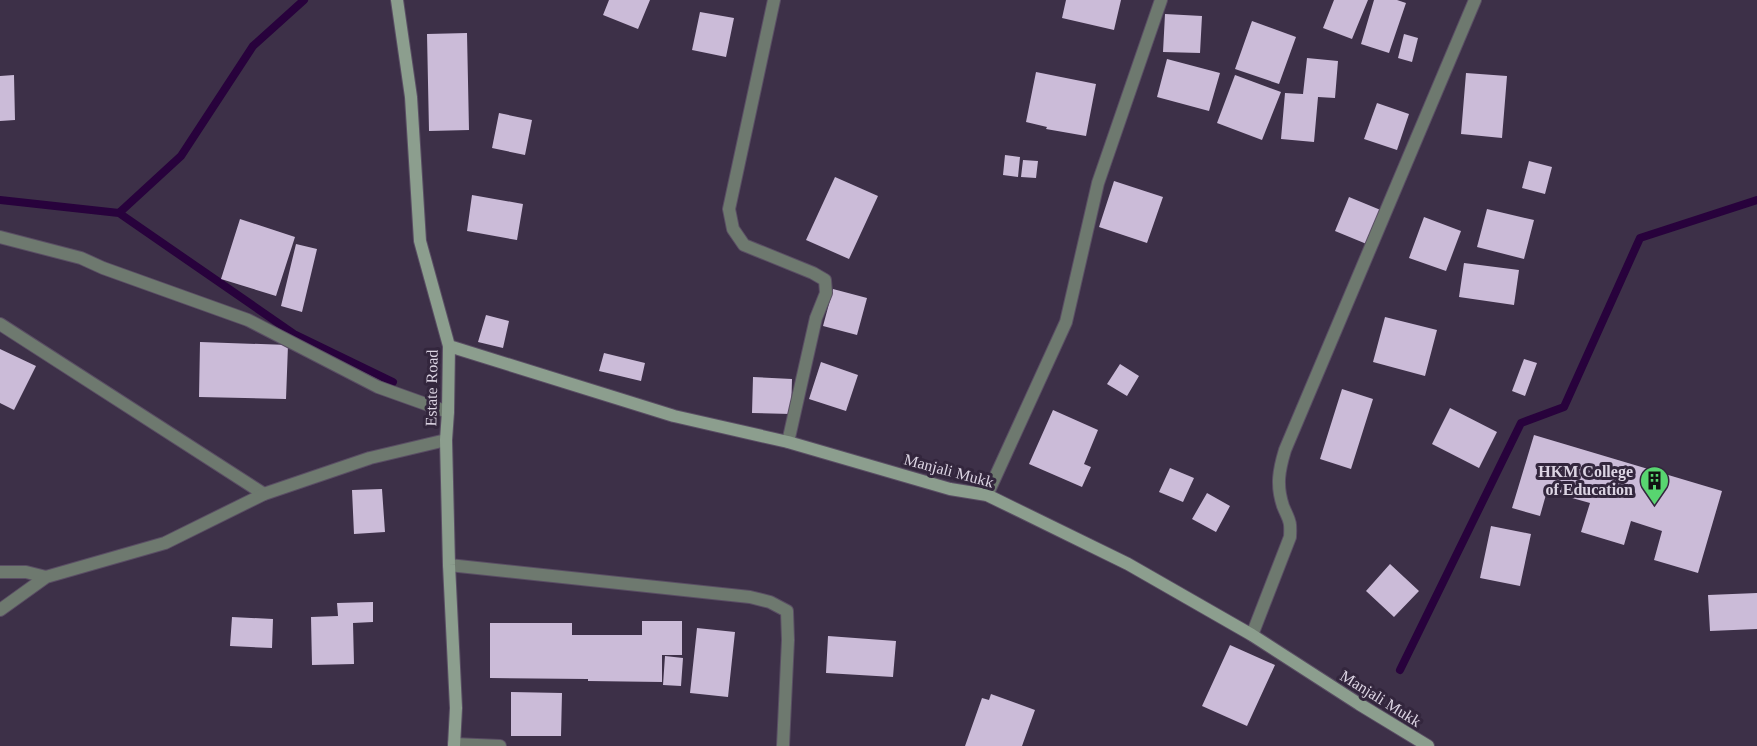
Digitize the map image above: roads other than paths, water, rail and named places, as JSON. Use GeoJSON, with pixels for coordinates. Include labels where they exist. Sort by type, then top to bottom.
{"type":"FeatureCollection","features":[{"type":"Feature","properties":{"kind":"street","name":"Estate Road"},"geometry":{"type":"LineString","coordinates":[[397,0],[411,97],[420,241],[449,346],[446,440],[456,708],[454,745]]}},
{"type":"Feature","properties":{"kind":"street"},"geometry":{"type":"LineString","coordinates":[[774,0],[729,209],[733,229],[744,245],[825,280],[826,293],[816,318],[788,442]]}},
{"type":"Feature","properties":{"kind":"street"},"geometry":{"type":"LineString","coordinates":[[987,495],[1066,322],[1098,183],[1161,0]]}},
{"type":"Feature","properties":{"kind":"street"},"geometry":{"type":"LineString","coordinates":[[1252,635],[1290,537],[1291,522],[1279,488],[1279,469],[1285,450],[1475,0]]}},
{"type":"Feature","properties":{"kind":"street"},"geometry":{"type":"LineString","coordinates":[[0,237],[81,258],[248,320],[378,387],[448,412]]}},
{"type":"Feature","properties":{"kind":"street"},"geometry":{"type":"LineString","coordinates":[[0,324],[264,494]]}},
{"type":"Feature","properties":{"kind":"street","name":"Manjali Mukk"},"geometry":{"type":"LineString","coordinates":[[449,346],[674,416],[788,442],[950,489],[987,495],[1128,564],[1252,635],[1428,746]]}},
{"type":"Feature","properties":{"kind":"street"},"geometry":{"type":"LineString","coordinates":[[0,610],[46,577],[165,543],[264,494],[370,458],[446,440]]}},
{"type":"Feature","properties":{"kind":"street"},"geometry":{"type":"LineString","coordinates":[[449,565],[750,597],[770,602],[787,611],[788,640],[783,746]]}},
{"type":"Feature","properties":{"kind":"street"},"geometry":{"type":"LineString","coordinates":[[0,572],[26,572],[46,577]]}},
{"type":"Feature","properties":{"kind":"street"},"geometry":{"type":"LineString","coordinates":[[454,745],[500,746]]}},
{"type":"Feature","properties":{"kind":"waterway"},"geometry":{"type":"LineString","coordinates":[[119,213],[181,156],[253,46],[304,0]]}},
{"type":"Feature","properties":{"kind":"waterway"},"geometry":{"type":"LineString","coordinates":[[0,200],[119,213],[294,334],[393,382]]}},
{"type":"Feature","properties":{"kind":"waterway"},"geometry":{"type":"LineString","coordinates":[[1400,670],[1521,423],[1564,407],[1640,238],[1757,200]]}},
{"type":"Feature","properties":{"kind":"place","name":"HKM College of Education"},"geometry":{"type":"Point","coordinates":[1654,506]}}]}
